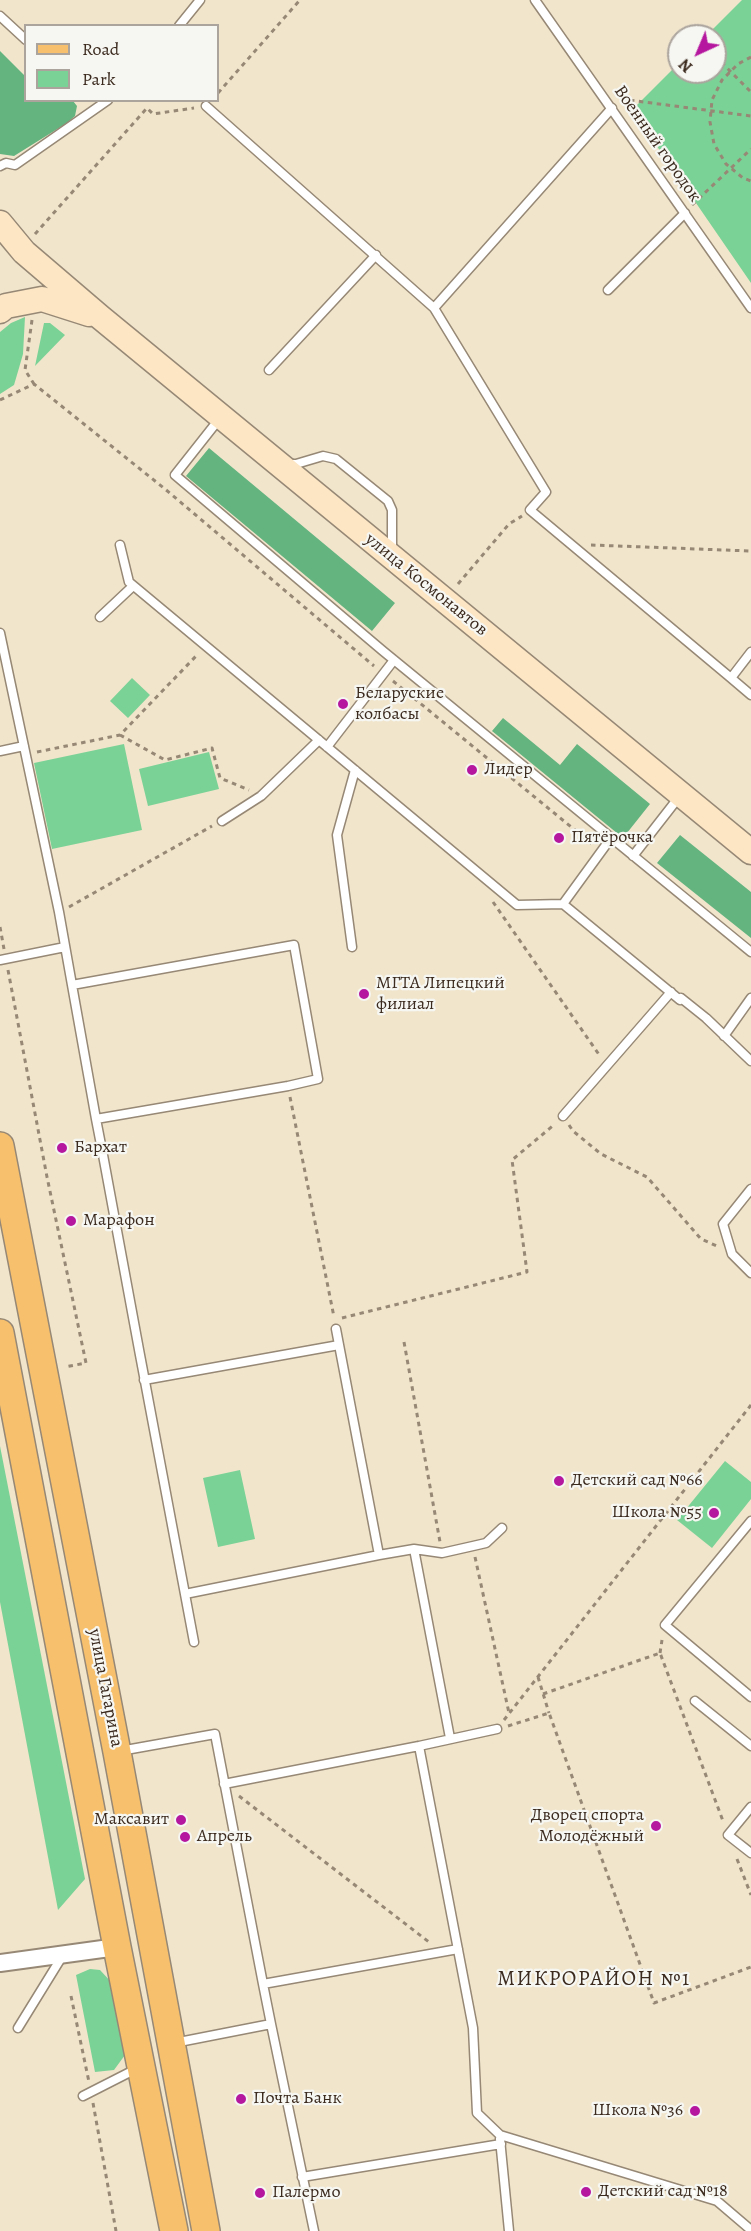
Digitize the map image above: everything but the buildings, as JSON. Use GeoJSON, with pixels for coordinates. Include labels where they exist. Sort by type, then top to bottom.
{"type":"FeatureCollection","features":[{"type":"Feature","properties":{"kind":"main road","name":"улица Космонавтов"},"geometry":{"type":"LineString","coordinates":[[0,223],[24,252],[100,317],[751,852]]}},
{"type":"Feature","properties":{"kind":"main road","name":"улица Космонавтов"},"geometry":{"type":"LineString","coordinates":[[0,310],[6,306],[42,299],[100,317]]}},
{"type":"Feature","properties":{"kind":"main road","name":"улица Гагарина"},"geometry":{"type":"LineString","coordinates":[[0,1146],[8,1233],[117,1752],[206,2231]]}},
{"type":"Feature","properties":{"kind":"main road","name":"улица Гагарина"},"geometry":{"type":"LineString","coordinates":[[0,1333],[117,1947],[174,2231]]}},
{"type":"Feature","properties":{"kind":"street"},"geometry":{"type":"LineString","coordinates":[[0,1963],[117,1947]]}},
{"type":"Feature","properties":{"kind":"lane"},"geometry":{"type":"LineString","coordinates":[[181,24],[200,0]]}},
{"type":"Feature","properties":{"kind":"lane","name":"Военный городок"},"geometry":{"type":"LineString","coordinates":[[535,0],[751,308]]}},
{"type":"Feature","properties":{"kind":"lane"},"geometry":{"type":"LineString","coordinates":[[0,16],[24,38]]}},
{"type":"Feature","properties":{"kind":"lane"},"geometry":{"type":"LineString","coordinates":[[93,102],[98,107]]}},
{"type":"Feature","properties":{"kind":"lane"},"geometry":{"type":"LineString","coordinates":[[0,166],[6,163],[15,165],[105,102]]}},
{"type":"Feature","properties":{"kind":"lane"},"geometry":{"type":"LineString","coordinates":[[206,106],[434,308],[546,492],[530,510],[751,694]]}},
{"type":"Feature","properties":{"kind":"lane"},"geometry":{"type":"LineString","coordinates":[[434,308],[612,108]]}},
{"type":"Feature","properties":{"kind":"lane"},"geometry":{"type":"LineString","coordinates":[[608,290],[685,213]]}},
{"type":"Feature","properties":{"kind":"lane"},"geometry":{"type":"LineString","coordinates":[[269,370],[376,255]]}},
{"type":"Feature","properties":{"kind":"lane"},"geometry":{"type":"LineString","coordinates":[[221,417],[175,475],[394,660],[751,952]]}},
{"type":"Feature","properties":{"kind":"lane"},"geometry":{"type":"LineString","coordinates":[[280,465],[296,464],[323,456],[336,459],[388,501],[392,510],[391,537],[394,558]]}},
{"type":"Feature","properties":{"kind":"lane"},"geometry":{"type":"LineString","coordinates":[[120,545],[129,582],[133,586],[517,905],[563,904],[706,1018],[751,1061]]}},
{"type":"Feature","properties":{"kind":"lane"},"geometry":{"type":"LineString","coordinates":[[100,617],[133,586]]}},
{"type":"Feature","properties":{"kind":"lane"},"geometry":{"type":"LineString","coordinates":[[0,633],[59,912],[194,1642]]}},
{"type":"Feature","properties":{"kind":"lane"},"geometry":{"type":"LineString","coordinates":[[731,678],[751,652]]}},
{"type":"Feature","properties":{"kind":"lane"},"geometry":{"type":"LineString","coordinates":[[327,747],[394,660]]}},
{"type":"Feature","properties":{"kind":"lane"},"geometry":{"type":"LineString","coordinates":[[222,821],[261,796],[319,740]]}},
{"type":"Feature","properties":{"kind":"lane"},"geometry":{"type":"LineString","coordinates":[[0,751],[25,750]]}},
{"type":"Feature","properties":{"kind":"lane"},"geometry":{"type":"LineString","coordinates":[[352,947],[337,835],[355,770]]}},
{"type":"Feature","properties":{"kind":"lane"},"geometry":{"type":"LineString","coordinates":[[633,856],[681,794]]}},
{"type":"Feature","properties":{"kind":"lane"},"geometry":{"type":"LineString","coordinates":[[563,904],[611,838]]}},
{"type":"Feature","properties":{"kind":"lane"},"geometry":{"type":"LineString","coordinates":[[72,985],[294,945],[318,1079],[96,1119]]}},
{"type":"Feature","properties":{"kind":"lane"},"geometry":{"type":"LineString","coordinates":[[3,959],[65,948]]}},
{"type":"Feature","properties":{"kind":"lane"},"geometry":{"type":"LineString","coordinates":[[563,1116],[672,992]]}},
{"type":"Feature","properties":{"kind":"lane"},"geometry":{"type":"LineString","coordinates":[[724,1036],[751,998]]}},
{"type":"Feature","properties":{"kind":"lane"},"geometry":{"type":"LineString","coordinates":[[751,1189],[723,1224],[732,1254],[751,1273]]}},
{"type":"Feature","properties":{"kind":"lane"},"geometry":{"type":"LineString","coordinates":[[336,1329],[379,1555]]}},
{"type":"Feature","properties":{"kind":"lane"},"geometry":{"type":"LineString","coordinates":[[144,1380],[339,1345]]}},
{"type":"Feature","properties":{"kind":"lane"},"geometry":{"type":"LineString","coordinates":[[751,1521],[665,1625],[751,1697]]}},
{"type":"Feature","properties":{"kind":"lane"},"geometry":{"type":"LineString","coordinates":[[185,1594],[414,1549],[442,1553],[486,1543],[502,1528]]}},
{"type":"Feature","properties":{"kind":"lane"},"geometry":{"type":"LineString","coordinates":[[414,1549],[450,1738]]}},
{"type":"Feature","properties":{"kind":"lane"},"geometry":{"type":"LineString","coordinates":[[695,1701],[751,1746]]}},
{"type":"Feature","properties":{"kind":"lane"},"geometry":{"type":"LineString","coordinates":[[224,1784],[497,1729]]}},
{"type":"Feature","properties":{"kind":"lane"},"geometry":{"type":"LineString","coordinates":[[117,1752],[215,1734],[314,2231]]}},
{"type":"Feature","properties":{"kind":"lane"},"geometry":{"type":"LineString","coordinates":[[419,1746],[473,2028],[477,2113],[500,2140],[508,2231]]}},
{"type":"Feature","properties":{"kind":"lane"},"geometry":{"type":"LineString","coordinates":[[751,1807],[728,1835],[751,1853]]}},
{"type":"Feature","properties":{"kind":"lane"},"geometry":{"type":"LineString","coordinates":[[263,1984],[458,1949]]}},
{"type":"Feature","properties":{"kind":"lane"},"geometry":{"type":"LineString","coordinates":[[18,2028],[63,1955]]}},
{"type":"Feature","properties":{"kind":"lane"},"geometry":{"type":"LineString","coordinates":[[171,2044],[271,2024]]}},
{"type":"Feature","properties":{"kind":"lane"},"geometry":{"type":"LineString","coordinates":[[87,2094],[141,2066]]}},
{"type":"Feature","properties":{"kind":"lane"},"geometry":{"type":"LineString","coordinates":[[302,2177],[500,2140],[717,2201],[751,2230]]}},
{"type":"Feature","properties":{"kind":"path"},"geometry":{"type":"LineString","coordinates":[[219,92],[300,0]]}},
{"type":"Feature","properties":{"kind":"path"},"geometry":{"type":"LineString","coordinates":[[751,57],[738,64],[722,80],[712,100],[710,122],[714,144],[726,164],[751,182]]}},
{"type":"Feature","properties":{"kind":"path"},"geometry":{"type":"LineString","coordinates":[[727,69],[751,92]]}},
{"type":"Feature","properties":{"kind":"path"},"geometry":{"type":"LineString","coordinates":[[621,99],[751,116]]}},
{"type":"Feature","properties":{"kind":"path"},"geometry":{"type":"LineString","coordinates":[[33,236],[147,108],[153,114],[206,106]]}},
{"type":"Feature","properties":{"kind":"path"},"geometry":{"type":"LineString","coordinates":[[685,213],[751,149]]}},
{"type":"Feature","properties":{"kind":"path"},"geometry":{"type":"LineString","coordinates":[[32,319],[25,370],[34,384],[165,489],[600,851]]}},
{"type":"Feature","properties":{"kind":"path"},"geometry":{"type":"LineString","coordinates":[[0,400],[34,384]]}},
{"type":"Feature","properties":{"kind":"path"},"geometry":{"type":"LineString","coordinates":[[458,584],[509,524],[530,510]]}},
{"type":"Feature","properties":{"kind":"path"},"geometry":{"type":"LineString","coordinates":[[570,544],[751,550]]}},
{"type":"Feature","properties":{"kind":"path"},"geometry":{"type":"LineString","coordinates":[[25,750],[120,735],[205,646]]}},
{"type":"Feature","properties":{"kind":"path"},"geometry":{"type":"LineString","coordinates":[[120,735],[165,760],[212,748],[220,778],[261,796]]}},
{"type":"Feature","properties":{"kind":"path"},"geometry":{"type":"LineString","coordinates":[[59,912],[222,821]]}},
{"type":"Feature","properties":{"kind":"path"},"geometry":{"type":"LineString","coordinates":[[492,901],[606,1065]]}},
{"type":"Feature","properties":{"kind":"path"},"geometry":{"type":"LineString","coordinates":[[0,927],[3,959],[86,1363],[65,1367]]}},
{"type":"Feature","properties":{"kind":"path"},"geometry":{"type":"LineString","coordinates":[[288,1086],[334,1320],[527,1272],[512,1160],[563,1116],[573,1131],[601,1154],[647,1177],[701,1239],[732,1254]]}},
{"type":"Feature","properties":{"kind":"path"},"geometry":{"type":"LineString","coordinates":[[404,1342],[442,1553]]}},
{"type":"Feature","properties":{"kind":"path"},"geometry":{"type":"LineString","coordinates":[[497,1729],[751,1406]]}},
{"type":"Feature","properties":{"kind":"path"},"geometry":{"type":"LineString","coordinates":[[473,1546],[509,1713]]}},
{"type":"Feature","properties":{"kind":"path"},"geometry":{"type":"LineString","coordinates":[[543,1694],[660,1653],[751,1895]]}},
{"type":"Feature","properties":{"kind":"path"},"geometry":{"type":"LineString","coordinates":[[538,1676],[549,1713],[654,2003],[751,1967]]}},
{"type":"Feature","properties":{"kind":"path"},"geometry":{"type":"LineString","coordinates":[[497,1729],[549,1713]]}},
{"type":"Feature","properties":{"kind":"path"},"geometry":{"type":"LineString","coordinates":[[224,1784],[442,1952]]}},
{"type":"Feature","properties":{"kind":"path"},"geometry":{"type":"LineString","coordinates":[[71,1996],[87,2094],[116,2231]]}},
{"type":"Feature","properties":{"kind":"green space"},"geometry":{"type":"Polygon","coordinates":[[[742,0],[751,0],[751,283],[632,110],[667,75],[667,84],[727,84],[727,24],[718,24],[742,0]]]}},
{"type":"Feature","properties":{"kind":"green space"},"geometry":{"type":"Polygon","coordinates":[[[0,51],[24,75],[24,102],[74,102],[77,106],[75,116],[67,123],[14,156],[0,154],[0,51]]]}},
{"type":"Feature","properties":{"kind":"green space"},"geometry":{"type":"Polygon","coordinates":[[[25,317],[23,354],[14,385],[0,394],[0,332],[11,323],[25,317]]]}},
{"type":"Feature","properties":{"kind":"green space"},"geometry":{"type":"Polygon","coordinates":[[[44,323],[50,323],[65,335],[35,366],[44,323]]]}},
{"type":"Feature","properties":{"kind":"green space"},"geometry":{"type":"Polygon","coordinates":[[[209,448],[395,603],[372,631],[186,476],[209,448]]]}},
{"type":"Feature","properties":{"kind":"green space"},"geometry":{"type":"Polygon","coordinates":[[[132,678],[150,695],[128,718],[110,701],[132,678]]]}},
{"type":"Feature","properties":{"kind":"green space"},"geometry":{"type":"Polygon","coordinates":[[[503,718],[560,765],[577,744],[650,804],[623,838],[492,731],[503,718]]]}},
{"type":"Feature","properties":{"kind":"green space"},"geometry":{"type":"Polygon","coordinates":[[[124,744],[142,830],[52,849],[34,763],[124,744]]]}},
{"type":"Feature","properties":{"kind":"green space"},"geometry":{"type":"Polygon","coordinates":[[[209,752],[219,789],[148,806],[139,769],[209,752]]]}},
{"type":"Feature","properties":{"kind":"green space"},"geometry":{"type":"Polygon","coordinates":[[[680,835],[751,892],[751,938],[657,863],[680,835]]]}},
{"type":"Feature","properties":{"kind":"green space"},"geometry":{"type":"Polygon","coordinates":[[[0,1446],[85,1879],[58,1910],[0,1602],[0,1446]]]}},
{"type":"Feature","properties":{"kind":"green space"},"geometry":{"type":"Polygon","coordinates":[[[725,1461],[751,1482],[751,1499],[712,1548],[677,1520],[725,1461]]]}},
{"type":"Feature","properties":{"kind":"green space"},"geometry":{"type":"Polygon","coordinates":[[[240,1470],[255,1539],[218,1547],[203,1478],[240,1470]]]}},
{"type":"Feature","properties":{"kind":"green space"},"geometry":{"type":"Polygon","coordinates":[[[90,1969],[100,1970],[113,1984],[125,2055],[114,2070],[95,2072],[76,1975],[90,1969]]]}},
{"type":"Feature","properties":{"kind":"place","name":"Беларуские колбасы"},"geometry":{"type":"Point","coordinates":[343,704]}},
{"type":"Feature","properties":{"kind":"place","name":"Лидер"},"geometry":{"type":"Point","coordinates":[472,770]}},
{"type":"Feature","properties":{"kind":"place","name":"Пятёрочка"},"geometry":{"type":"Point","coordinates":[559,838]}},
{"type":"Feature","properties":{"kind":"place","name":"МГТА Липецкий филиал"},"geometry":{"type":"Point","coordinates":[364,994]}},
{"type":"Feature","properties":{"kind":"place","name":"Бархат"},"geometry":{"type":"Point","coordinates":[62,1148]}},
{"type":"Feature","properties":{"kind":"place","name":"Марафон"},"geometry":{"type":"Point","coordinates":[71,1221]}},
{"type":"Feature","properties":{"kind":"place","name":"Детский сад №66"},"geometry":{"type":"Point","coordinates":[559,1481]}},
{"type":"Feature","properties":{"kind":"place","name":"Школа №55"},"geometry":{"type":"Point","coordinates":[714,1513]}},
{"type":"Feature","properties":{"kind":"place","name":"Максавит"},"geometry":{"type":"Point","coordinates":[181,1820]}},
{"type":"Feature","properties":{"kind":"place","name":"Дворец спорта Молодёжный"},"geometry":{"type":"Point","coordinates":[656,1826]}},
{"type":"Feature","properties":{"kind":"place","name":"Апрель"},"geometry":{"type":"Point","coordinates":[185,1837]}},
{"type":"Feature","properties":{"kind":"place","name":"Почта Банк"},"geometry":{"type":"Point","coordinates":[241,2099]}},
{"type":"Feature","properties":{"kind":"place","name":"Школа №36"},"geometry":{"type":"Point","coordinates":[695,2111]}},
{"type":"Feature","properties":{"kind":"place","name":"Детский сад №18"},"geometry":{"type":"Point","coordinates":[586,2192]}},
{"type":"Feature","properties":{"kind":"place","name":"Палермо"},"geometry":{"type":"Point","coordinates":[260,2193]}},
{"type":"Feature","properties":{"kind":"district","name":"МИКРОРАЙОН №1"},"geometry":{"type":"Point","coordinates":[594,1980]}}]}
